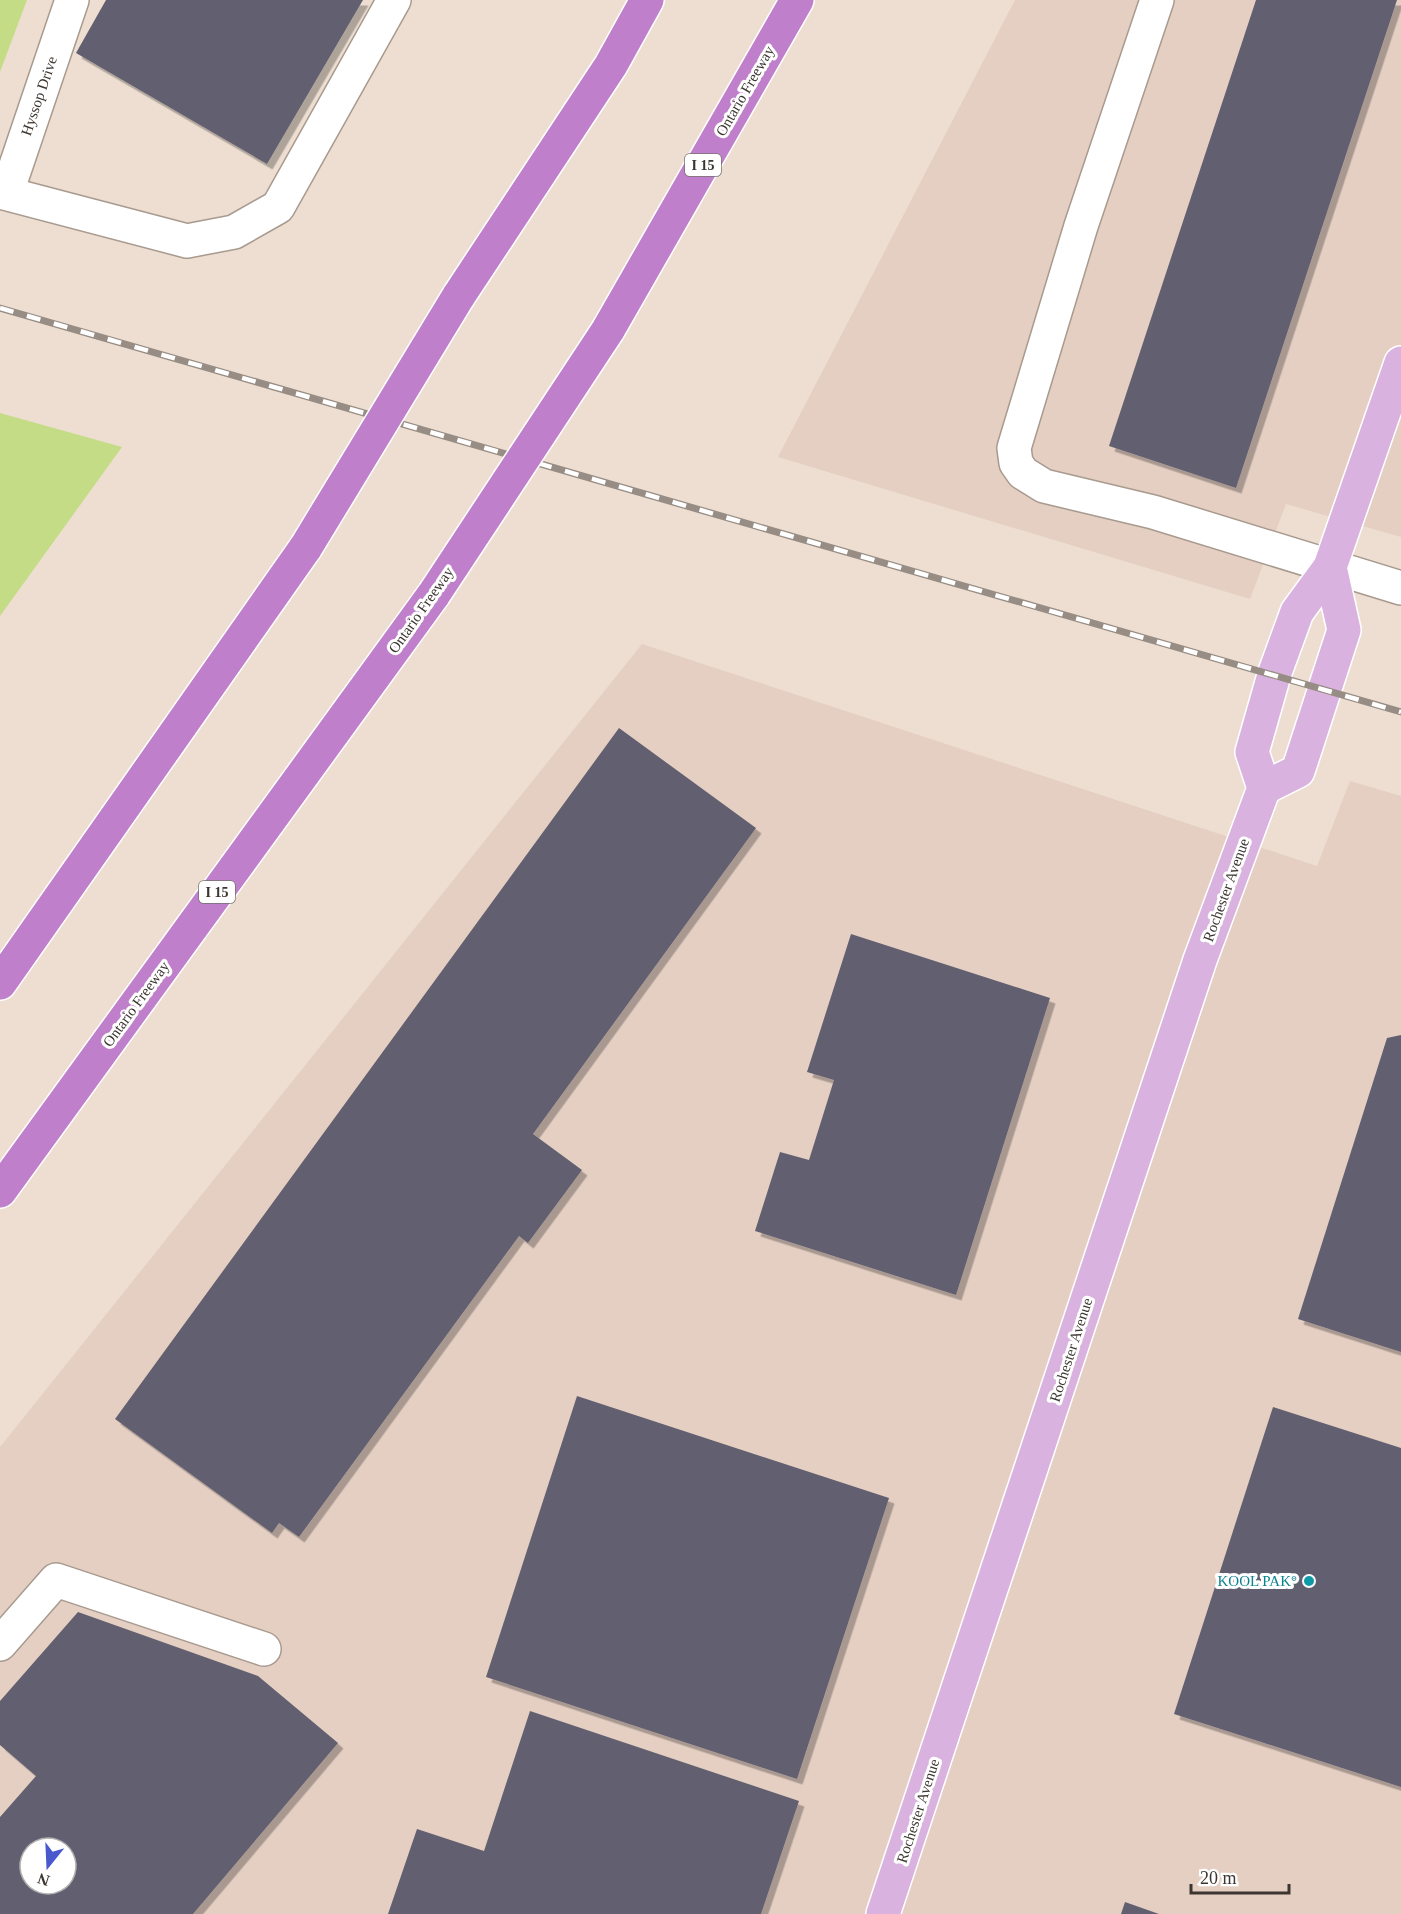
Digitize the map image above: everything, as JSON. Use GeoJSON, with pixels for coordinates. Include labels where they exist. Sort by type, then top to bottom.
{"type":"FeatureCollection","features":[{"type":"Feature","properties":{"kind":"highway"},"geometry":{"type":"LineString","coordinates":[[0,983],[306,547],[458,297],[611,65],[647,0]]}},
{"type":"Feature","properties":{"kind":"highway","name":"Ontario Freeway"},"geometry":{"type":"LineString","coordinates":[[0,1191],[434,594],[608,330],[797,0]]}},
{"type":"Feature","properties":{"kind":"main road"},"geometry":{"type":"LineString","coordinates":[[1330,567],[1344,630],[1298,771],[1264,788],[1252,752],[1274,675],[1297,612],[1330,567],[1401,363]]}},
{"type":"Feature","properties":{"kind":"main road","name":"Rochester Avenue"},"geometry":{"type":"LineString","coordinates":[[884,1914],[1200,960],[1264,788]]}},
{"type":"Feature","properties":{"kind":"street","name":"Hyssop Drive"},"geometry":{"type":"LineString","coordinates":[[3,192],[72,0]]}},
{"type":"Feature","properties":{"kind":"street"},"geometry":{"type":"LineString","coordinates":[[3,192],[187,242],[234,232],[278,207],[394,0]]}},
{"type":"Feature","properties":{"kind":"street"},"geometry":{"type":"LineString","coordinates":[[1156,0],[1081,226],[1014,448],[1016,463],[1023,472],[1044,486],[1153,512],[1401,588]]}},
{"type":"Feature","properties":{"kind":"street"},"geometry":{"type":"LineString","coordinates":[[0,1644],[56,1580],[264,1649]]}},
{"type":"Feature","properties":{"kind":"shaded area"},"geometry":{"type":"Polygon","coordinates":[[[1015,0],[1401,0],[1401,537],[1286,504],[1250,599],[778,457],[1015,0]]]}},
{"type":"Feature","properties":{"kind":"shaded area"},"geometry":{"type":"Polygon","coordinates":[[[642,644],[1317,866],[1350,781],[1401,796],[1401,1914],[0,1914],[0,1447],[642,644]]]}},
{"type":"Feature","properties":{"kind":"green space"},"geometry":{"type":"Polygon","coordinates":[[[0,0],[27,0],[0,72],[0,0]]]}},
{"type":"Feature","properties":{"kind":"green space"},"geometry":{"type":"Polygon","coordinates":[[[0,413],[122,447],[0,616],[0,413]]]}},
{"type":"Feature","properties":{"kind":"building"},"geometry":{"type":"Polygon","coordinates":[[[106,0],[363,0],[267,164],[76,53],[106,0]]]}},
{"type":"Feature","properties":{"kind":"building"},"geometry":{"type":"Polygon","coordinates":[[[1256,0],[1397,0],[1236,488],[1109,446],[1256,0]]]}},
{"type":"Feature","properties":{"kind":"building"},"geometry":{"type":"Polygon","coordinates":[[[619,728],[756,828],[533,1134],[582,1170],[528,1243],[519,1236],[299,1537],[279,1523],[272,1533],[115,1419],[619,728]]]}},
{"type":"Feature","properties":{"kind":"building"},"geometry":{"type":"Polygon","coordinates":[[[851,934],[1050,998],[956,1295],[755,1231],[780,1152],[809,1160],[834,1080],[807,1072],[851,934]]]}},
{"type":"Feature","properties":{"kind":"building"},"geometry":{"type":"Polygon","coordinates":[[[1401,1035],[1401,1352],[1298,1319],[1387,1038],[1401,1035]]]}},
{"type":"Feature","properties":{"kind":"building"},"geometry":{"type":"Polygon","coordinates":[[[577,1396],[889,1498],[797,1779],[486,1677],[577,1396]]]}},
{"type":"Feature","properties":{"kind":"building","name":"KOOL PAK°"},"geometry":{"type":"Polygon","coordinates":[[[1273,1407],[1401,1448],[1401,1787],[1174,1714],[1273,1407]]]}},
{"type":"Feature","properties":{"kind":"building"},"geometry":{"type":"Polygon","coordinates":[[[78,1612],[258,1676],[338,1743],[193,1914],[0,1914],[0,1817],[36,1776],[0,1745],[0,1701],[78,1612]]]}},
{"type":"Feature","properties":{"kind":"building"},"geometry":{"type":"Polygon","coordinates":[[[530,1711],[799,1801],[761,1914],[388,1914],[417,1829],[484,1851],[530,1711]]]}},
{"type":"Feature","properties":{"kind":"building"},"geometry":{"type":"Polygon","coordinates":[[[1125,1902],[1159,1914],[1121,1914],[1125,1902]]]}},
{"type":"Feature","properties":{"kind":"railway"},"geometry":{"type":"LineString","coordinates":[[0,308],[1401,712]]}},
{"type":"Feature","properties":{"kind":"place","name":"KOOL PAK°"},"geometry":{"type":"Point","coordinates":[1309,1581]}}]}
